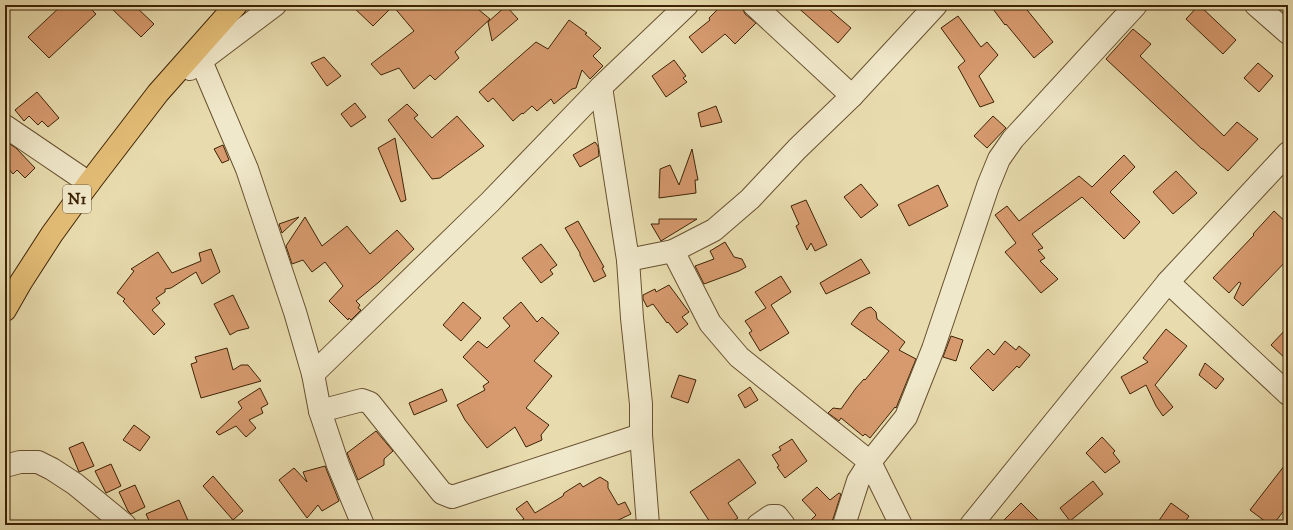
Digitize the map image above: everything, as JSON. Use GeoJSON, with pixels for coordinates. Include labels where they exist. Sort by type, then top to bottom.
{"type":"FeatureCollection","features":[{"type":"Feature","properties":{"kind":"highway","name":"N1"},"geometry":{"type":"LineString","coordinates":[[5,310],[52,234],[89,183],[158,93],[236,5]]}},
{"type":"Feature","properties":{"kind":"street"},"geometry":{"type":"LineString","coordinates":[[158,93],[275,5]]}},
{"type":"Feature","properties":{"kind":"street"},"geometry":{"type":"LineString","coordinates":[[313,374],[490,202],[601,87],[687,5]]}},
{"type":"Feature","properties":{"kind":"street"},"geometry":{"type":"LineString","coordinates":[[754,5],[852,96]]}},
{"type":"Feature","properties":{"kind":"street"},"geometry":{"type":"LineString","coordinates":[[628,260],[673,251],[714,230],[750,199],[797,149],[852,96],[936,5]]}},
{"type":"Feature","properties":{"kind":"street"},"geometry":{"type":"LineString","coordinates":[[844,525],[858,481],[870,462],[906,417],[933,349],[988,186],[999,159],[1013,139],[1136,5]]}},
{"type":"Feature","properties":{"kind":"street"},"geometry":{"type":"LineString","coordinates":[[1256,5],[1288,33]]}},
{"type":"Feature","properties":{"kind":"street"},"geometry":{"type":"LineString","coordinates":[[201,61],[247,169],[295,312],[313,374],[320,411],[338,465],[363,525]]}},
{"type":"Feature","properties":{"kind":"street"},"geometry":{"type":"LineString","coordinates":[[601,87],[628,260],[632,318],[641,404],[648,525]]}},
{"type":"Feature","properties":{"kind":"street"},"geometry":{"type":"LineString","coordinates":[[5,126],[89,183]]}},
{"type":"Feature","properties":{"kind":"street"},"geometry":{"type":"LineString","coordinates":[[971,525],[1168,282],[1288,153]]}},
{"type":"Feature","properties":{"kind":"street"},"geometry":{"type":"LineString","coordinates":[[673,251],[710,322],[738,357],[870,462],[901,525]]}},
{"type":"Feature","properties":{"kind":"street"},"geometry":{"type":"LineString","coordinates":[[1168,282],[1288,394]]}},
{"type":"Feature","properties":{"kind":"street"},"geometry":{"type":"LineString","coordinates":[[320,411],[362,400],[370,403],[442,493],[452,497],[642,435]]}},
{"type":"Feature","properties":{"kind":"street"},"geometry":{"type":"LineString","coordinates":[[5,466],[20,462],[38,462],[52,468],[97,501],[125,525]]}},
{"type":"Feature","properties":{"kind":"street"},"geometry":{"type":"LineString","coordinates":[[758,525],[771,516],[777,516],[784,525]]}},
{"type":"Feature","properties":{"kind":"building"},"geometry":{"type":"Polygon","coordinates":[[[62,5],[87,5],[96,14],[49,58],[28,37],[62,5]]]}},
{"type":"Feature","properties":{"kind":"building"},"geometry":{"type":"Polygon","coordinates":[[[108,5],[134,5],[154,24],[141,37],[108,5]]]}},
{"type":"Feature","properties":{"kind":"building"},"geometry":{"type":"Polygon","coordinates":[[[351,5],[473,5],[490,19],[455,52],[459,58],[435,80],[430,75],[414,89],[399,68],[381,75],[371,64],[414,31],[393,6],[373,26],[351,5]]]}},
{"type":"Feature","properties":{"kind":"building"},"geometry":{"type":"Polygon","coordinates":[[[722,5],[741,5],[745,14],[756,23],[735,44],[725,34],[702,53],[689,37],[710,20],[709,18],[722,5]]]}},
{"type":"Feature","properties":{"kind":"building"},"geometry":{"type":"Polygon","coordinates":[[[795,5],[824,5],[851,28],[838,43],[795,5]]]}},
{"type":"Feature","properties":{"kind":"building"},"geometry":{"type":"Polygon","coordinates":[[[990,5],[1023,5],[1053,42],[1034,58],[1006,24],[1005,25],[990,5]]]}},
{"type":"Feature","properties":{"kind":"building"},"geometry":{"type":"Polygon","coordinates":[[[1199,5],[1236,40],[1223,54],[1186,19],[1199,5]]]}},
{"type":"Feature","properties":{"kind":"building"},"geometry":{"type":"Polygon","coordinates":[[[506,6],[518,19],[492,41],[488,22],[506,6]]]}},
{"type":"Feature","properties":{"kind":"building"},"geometry":{"type":"Polygon","coordinates":[[[958,16],[981,47],[987,42],[998,55],[979,76],[994,102],[980,107],[958,67],[965,61],[941,28],[958,16]]]}},
{"type":"Feature","properties":{"kind":"building"},"geometry":{"type":"Polygon","coordinates":[[[569,20],[587,33],[585,34],[601,48],[593,56],[603,66],[590,79],[582,70],[576,88],[572,89],[554,104],[551,99],[537,111],[532,106],[513,121],[493,98],[488,102],[479,92],[536,42],[548,49],[569,20]]]}},
{"type":"Feature","properties":{"kind":"building"},"geometry":{"type":"Polygon","coordinates":[[[1133,29],[1151,44],[1140,56],[1224,136],[1237,122],[1258,139],[1228,171],[1202,149],[1106,59],[1133,29]]]}},
{"type":"Feature","properties":{"kind":"building"},"geometry":{"type":"Polygon","coordinates":[[[324,57],[341,76],[327,86],[311,63],[324,57]]]}},
{"type":"Feature","properties":{"kind":"building"},"geometry":{"type":"Polygon","coordinates":[[[674,60],[686,76],[683,78],[687,82],[666,97],[652,76],[674,60]]]}},
{"type":"Feature","properties":{"kind":"building"},"geometry":{"type":"Polygon","coordinates":[[[1258,63],[1273,76],[1259,92],[1244,78],[1258,63]]]}},
{"type":"Feature","properties":{"kind":"building"},"geometry":{"type":"Polygon","coordinates":[[[37,92],[59,118],[48,127],[42,121],[38,125],[29,116],[24,121],[15,110],[37,92]]]}},
{"type":"Feature","properties":{"kind":"building"},"geometry":{"type":"Polygon","coordinates":[[[355,103],[366,117],[351,127],[341,114],[355,103]]]}},
{"type":"Feature","properties":{"kind":"building"},"geometry":{"type":"Polygon","coordinates":[[[407,104],[418,115],[414,118],[432,138],[457,116],[484,146],[440,178],[432,179],[388,120],[407,104]]]}},
{"type":"Feature","properties":{"kind":"building"},"geometry":{"type":"Polygon","coordinates":[[[716,106],[722,122],[701,127],[698,113],[716,106]]]}},
{"type":"Feature","properties":{"kind":"building"},"geometry":{"type":"Polygon","coordinates":[[[993,116],[1006,128],[987,148],[974,136],[993,116]]]}},
{"type":"Feature","properties":{"kind":"building"},"geometry":{"type":"Polygon","coordinates":[[[395,138],[406,200],[401,202],[378,148],[395,138]]]}},
{"type":"Feature","properties":{"kind":"building"},"geometry":{"type":"Polygon","coordinates":[[[5,141],[16,148],[35,168],[25,178],[17,170],[13,174],[5,165],[5,141]]]}},
{"type":"Feature","properties":{"kind":"building"},"geometry":{"type":"Polygon","coordinates":[[[595,142],[598,146],[599,156],[580,167],[573,155],[595,142]]]}},
{"type":"Feature","properties":{"kind":"building"},"geometry":{"type":"Polygon","coordinates":[[[223,145],[229,160],[222,163],[214,149],[223,145]]]}},
{"type":"Feature","properties":{"kind":"building"},"geometry":{"type":"Polygon","coordinates":[[[692,149],[698,180],[695,180],[696,193],[659,198],[660,169],[670,165],[679,185],[692,149]]]}},
{"type":"Feature","properties":{"kind":"building"},"geometry":{"type":"Polygon","coordinates":[[[1124,155],[1135,167],[1110,192],[1140,222],[1124,239],[1082,197],[1032,234],[1043,248],[1038,250],[1045,258],[1040,261],[1058,279],[1041,293],[1005,252],[1016,243],[995,215],[1007,206],[1019,221],[1079,176],[1092,187],[1124,155]]]}},
{"type":"Feature","properties":{"kind":"building"},"geometry":{"type":"Polygon","coordinates":[[[1176,171],[1197,193],[1173,214],[1153,192],[1176,171]]]}},
{"type":"Feature","properties":{"kind":"building"},"geometry":{"type":"Polygon","coordinates":[[[861,184],[878,205],[861,218],[844,197],[861,184]]]}},
{"type":"Feature","properties":{"kind":"building"},"geometry":{"type":"Polygon","coordinates":[[[938,185],[948,206],[909,226],[898,205],[938,185]]]}},
{"type":"Feature","properties":{"kind":"building"},"geometry":{"type":"Polygon","coordinates":[[[806,200],[827,245],[815,251],[811,243],[807,250],[796,226],[799,224],[791,206],[806,200]]]}},
{"type":"Feature","properties":{"kind":"building"},"geometry":{"type":"Polygon","coordinates":[[[1274,211],[1288,224],[1288,259],[1243,306],[1234,298],[1241,283],[1239,282],[1229,293],[1213,278],[1254,235],[1253,234],[1274,211]]]}},
{"type":"Feature","properties":{"kind":"building"},"geometry":{"type":"Polygon","coordinates":[[[299,217],[282,233],[279,224],[299,217]]]}},
{"type":"Feature","properties":{"kind":"building"},"geometry":{"type":"Polygon","coordinates":[[[305,217],[322,246],[347,226],[370,254],[397,230],[414,249],[379,282],[356,301],[360,305],[358,308],[361,310],[351,320],[349,318],[348,320],[329,301],[343,286],[325,262],[312,272],[303,260],[292,264],[286,246],[305,217]]]}},
{"type":"Feature","properties":{"kind":"building"},"geometry":{"type":"Polygon","coordinates":[[[659,219],[697,219],[661,241],[651,224],[659,224],[659,219]]]}},
{"type":"Feature","properties":{"kind":"building"},"geometry":{"type":"Polygon","coordinates":[[[578,221],[604,267],[602,268],[606,276],[594,282],[580,253],[565,228],[578,221]]]}},
{"type":"Feature","properties":{"kind":"building"},"geometry":{"type":"Polygon","coordinates":[[[725,242],[734,257],[742,259],[746,267],[704,284],[695,266],[714,259],[710,251],[725,242]]]}},
{"type":"Feature","properties":{"kind":"building"},"geometry":{"type":"Polygon","coordinates":[[[541,244],[557,265],[550,270],[553,274],[541,283],[522,258],[541,244]]]}},
{"type":"Feature","properties":{"kind":"building"},"geometry":{"type":"Polygon","coordinates":[[[211,249],[220,272],[202,284],[196,272],[171,288],[165,289],[165,292],[156,298],[160,303],[152,310],[165,324],[154,335],[123,301],[125,299],[117,293],[134,271],[131,269],[158,252],[172,273],[201,261],[199,253],[211,249]]]}},
{"type":"Feature","properties":{"kind":"building"},"geometry":{"type":"Polygon","coordinates":[[[861,259],[870,273],[826,294],[820,283],[861,259]]]}},
{"type":"Feature","properties":{"kind":"building"},"geometry":{"type":"Polygon","coordinates":[[[781,276],[791,292],[771,305],[789,333],[760,351],[749,333],[752,331],[745,321],[766,308],[755,292],[781,276]]]}},
{"type":"Feature","properties":{"kind":"building"},"geometry":{"type":"Polygon","coordinates":[[[669,285],[689,312],[682,317],[688,324],[677,333],[668,322],[667,323],[653,304],[647,307],[643,299],[643,295],[655,289],[656,292],[669,285]]]}},
{"type":"Feature","properties":{"kind":"building"},"geometry":{"type":"Polygon","coordinates":[[[233,295],[249,328],[237,331],[230,335],[214,304],[233,295]]]}},
{"type":"Feature","properties":{"kind":"building"},"geometry":{"type":"Polygon","coordinates":[[[463,302],[481,318],[461,341],[443,325],[463,302]]]}},
{"type":"Feature","properties":{"kind":"building"},"geometry":{"type":"Polygon","coordinates":[[[521,302],[537,322],[542,317],[559,333],[534,361],[552,376],[526,408],[549,425],[541,435],[542,440],[526,447],[515,427],[487,448],[465,420],[457,405],[485,390],[483,386],[489,382],[463,357],[478,341],[487,348],[510,326],[503,318],[521,302]]]}},
{"type":"Feature","properties":{"kind":"building"},"geometry":{"type":"Polygon","coordinates":[[[871,307],[876,312],[877,319],[905,342],[899,350],[916,359],[896,408],[895,407],[870,438],[865,434],[863,436],[841,418],[839,421],[828,413],[833,408],[841,409],[856,388],[864,379],[865,380],[889,351],[851,324],[860,312],[871,307]]]}},
{"type":"Feature","properties":{"kind":"building"},"geometry":{"type":"Polygon","coordinates":[[[1288,327],[1288,361],[1271,345],[1288,327]]]}},
{"type":"Feature","properties":{"kind":"building"},"geometry":{"type":"Polygon","coordinates":[[[1166,329],[1187,346],[1155,385],[1173,407],[1163,416],[1156,406],[1146,385],[1130,394],[1121,377],[1148,362],[1143,358],[1166,329]]]}},
{"type":"Feature","properties":{"kind":"building"},"geometry":{"type":"Polygon","coordinates":[[[951,336],[963,340],[956,361],[943,357],[951,336]]]}},
{"type":"Feature","properties":{"kind":"building"},"geometry":{"type":"Polygon","coordinates":[[[1005,341],[1016,350],[1019,346],[1030,355],[1019,368],[1017,366],[993,391],[970,368],[988,349],[994,355],[1005,341]]]}},
{"type":"Feature","properties":{"kind":"building"},"geometry":{"type":"Polygon","coordinates":[[[227,348],[233,370],[241,365],[248,365],[261,381],[201,398],[191,364],[197,362],[195,357],[227,348]]]}},
{"type":"Feature","properties":{"kind":"building"},"geometry":{"type":"Polygon","coordinates":[[[1205,363],[1224,379],[1216,389],[1199,375],[1205,363]]]}},
{"type":"Feature","properties":{"kind":"building"},"geometry":{"type":"Polygon","coordinates":[[[679,375],[696,380],[688,403],[671,397],[679,375]]]}},
{"type":"Feature","properties":{"kind":"building"},"geometry":{"type":"Polygon","coordinates":[[[750,387],[758,400],[745,408],[738,395],[750,387]]]}},
{"type":"Feature","properties":{"kind":"building"},"geometry":{"type":"Polygon","coordinates":[[[260,388],[268,404],[261,408],[263,413],[249,420],[256,428],[246,437],[236,426],[219,435],[216,432],[242,408],[238,402],[260,388]]]}},
{"type":"Feature","properties":{"kind":"building"},"geometry":{"type":"Polygon","coordinates":[[[442,389],[447,401],[414,415],[409,403],[442,389]]]}},
{"type":"Feature","properties":{"kind":"building"},"geometry":{"type":"Polygon","coordinates":[[[134,425],[150,437],[140,451],[123,440],[134,425]]]}},
{"type":"Feature","properties":{"kind":"building"},"geometry":{"type":"Polygon","coordinates":[[[376,431],[393,451],[384,459],[384,465],[358,480],[347,453],[376,431]]]}},
{"type":"Feature","properties":{"kind":"building"},"geometry":{"type":"Polygon","coordinates":[[[1102,437],[1115,451],[1113,453],[1120,462],[1105,473],[1086,453],[1102,437]]]}},
{"type":"Feature","properties":{"kind":"building"},"geometry":{"type":"Polygon","coordinates":[[[792,439],[807,461],[785,478],[777,467],[779,466],[772,455],[781,450],[779,447],[792,439]]]}},
{"type":"Feature","properties":{"kind":"building"},"geometry":{"type":"Polygon","coordinates":[[[83,442],[94,466],[79,472],[69,448],[83,442]]]}},
{"type":"Feature","properties":{"kind":"building"},"geometry":{"type":"Polygon","coordinates":[[[739,459],[756,483],[728,503],[738,518],[727,525],[712,525],[690,492],[739,459]]]}},
{"type":"Feature","properties":{"kind":"building"},"geometry":{"type":"Polygon","coordinates":[[[1288,461],[1288,505],[1273,525],[1270,525],[1250,510],[1288,461]]]}},
{"type":"Feature","properties":{"kind":"building"},"geometry":{"type":"Polygon","coordinates":[[[111,464],[121,486],[106,493],[95,471],[111,464]]]}},
{"type":"Feature","properties":{"kind":"building"},"geometry":{"type":"Polygon","coordinates":[[[325,466],[339,501],[322,511],[318,505],[307,518],[279,480],[294,468],[307,482],[303,472],[325,466]]]}},
{"type":"Feature","properties":{"kind":"building"},"geometry":{"type":"Polygon","coordinates":[[[213,476],[243,511],[233,520],[203,486],[213,476]]]}},
{"type":"Feature","properties":{"kind":"building"},"geometry":{"type":"Polygon","coordinates":[[[600,477],[608,482],[608,488],[618,505],[625,502],[631,514],[608,525],[514,525],[524,519],[516,509],[527,501],[535,513],[563,496],[564,493],[580,483],[583,487],[600,477]]]}},
{"type":"Feature","properties":{"kind":"building"},"geometry":{"type":"Polygon","coordinates":[[[1093,481],[1103,494],[1070,521],[1060,508],[1093,481]]]}},
{"type":"Feature","properties":{"kind":"building"},"geometry":{"type":"Polygon","coordinates":[[[135,485],[145,507],[131,514],[119,492],[135,485]]]}},
{"type":"Feature","properties":{"kind":"building"},"geometry":{"type":"Polygon","coordinates":[[[817,487],[830,500],[839,493],[841,494],[833,519],[827,525],[806,525],[816,515],[802,500],[817,487]]]}},
{"type":"Feature","properties":{"kind":"building"},"geometry":{"type":"Polygon","coordinates":[[[179,500],[190,525],[151,525],[146,514],[179,500]]]}},
{"type":"Feature","properties":{"kind":"building"},"geometry":{"type":"Polygon","coordinates":[[[1021,503],[1043,525],[999,525],[1021,503]]]}},
{"type":"Feature","properties":{"kind":"building"},"geometry":{"type":"Polygon","coordinates":[[[1171,503],[1189,516],[1183,525],[1156,525],[1171,503]]]}}]}
